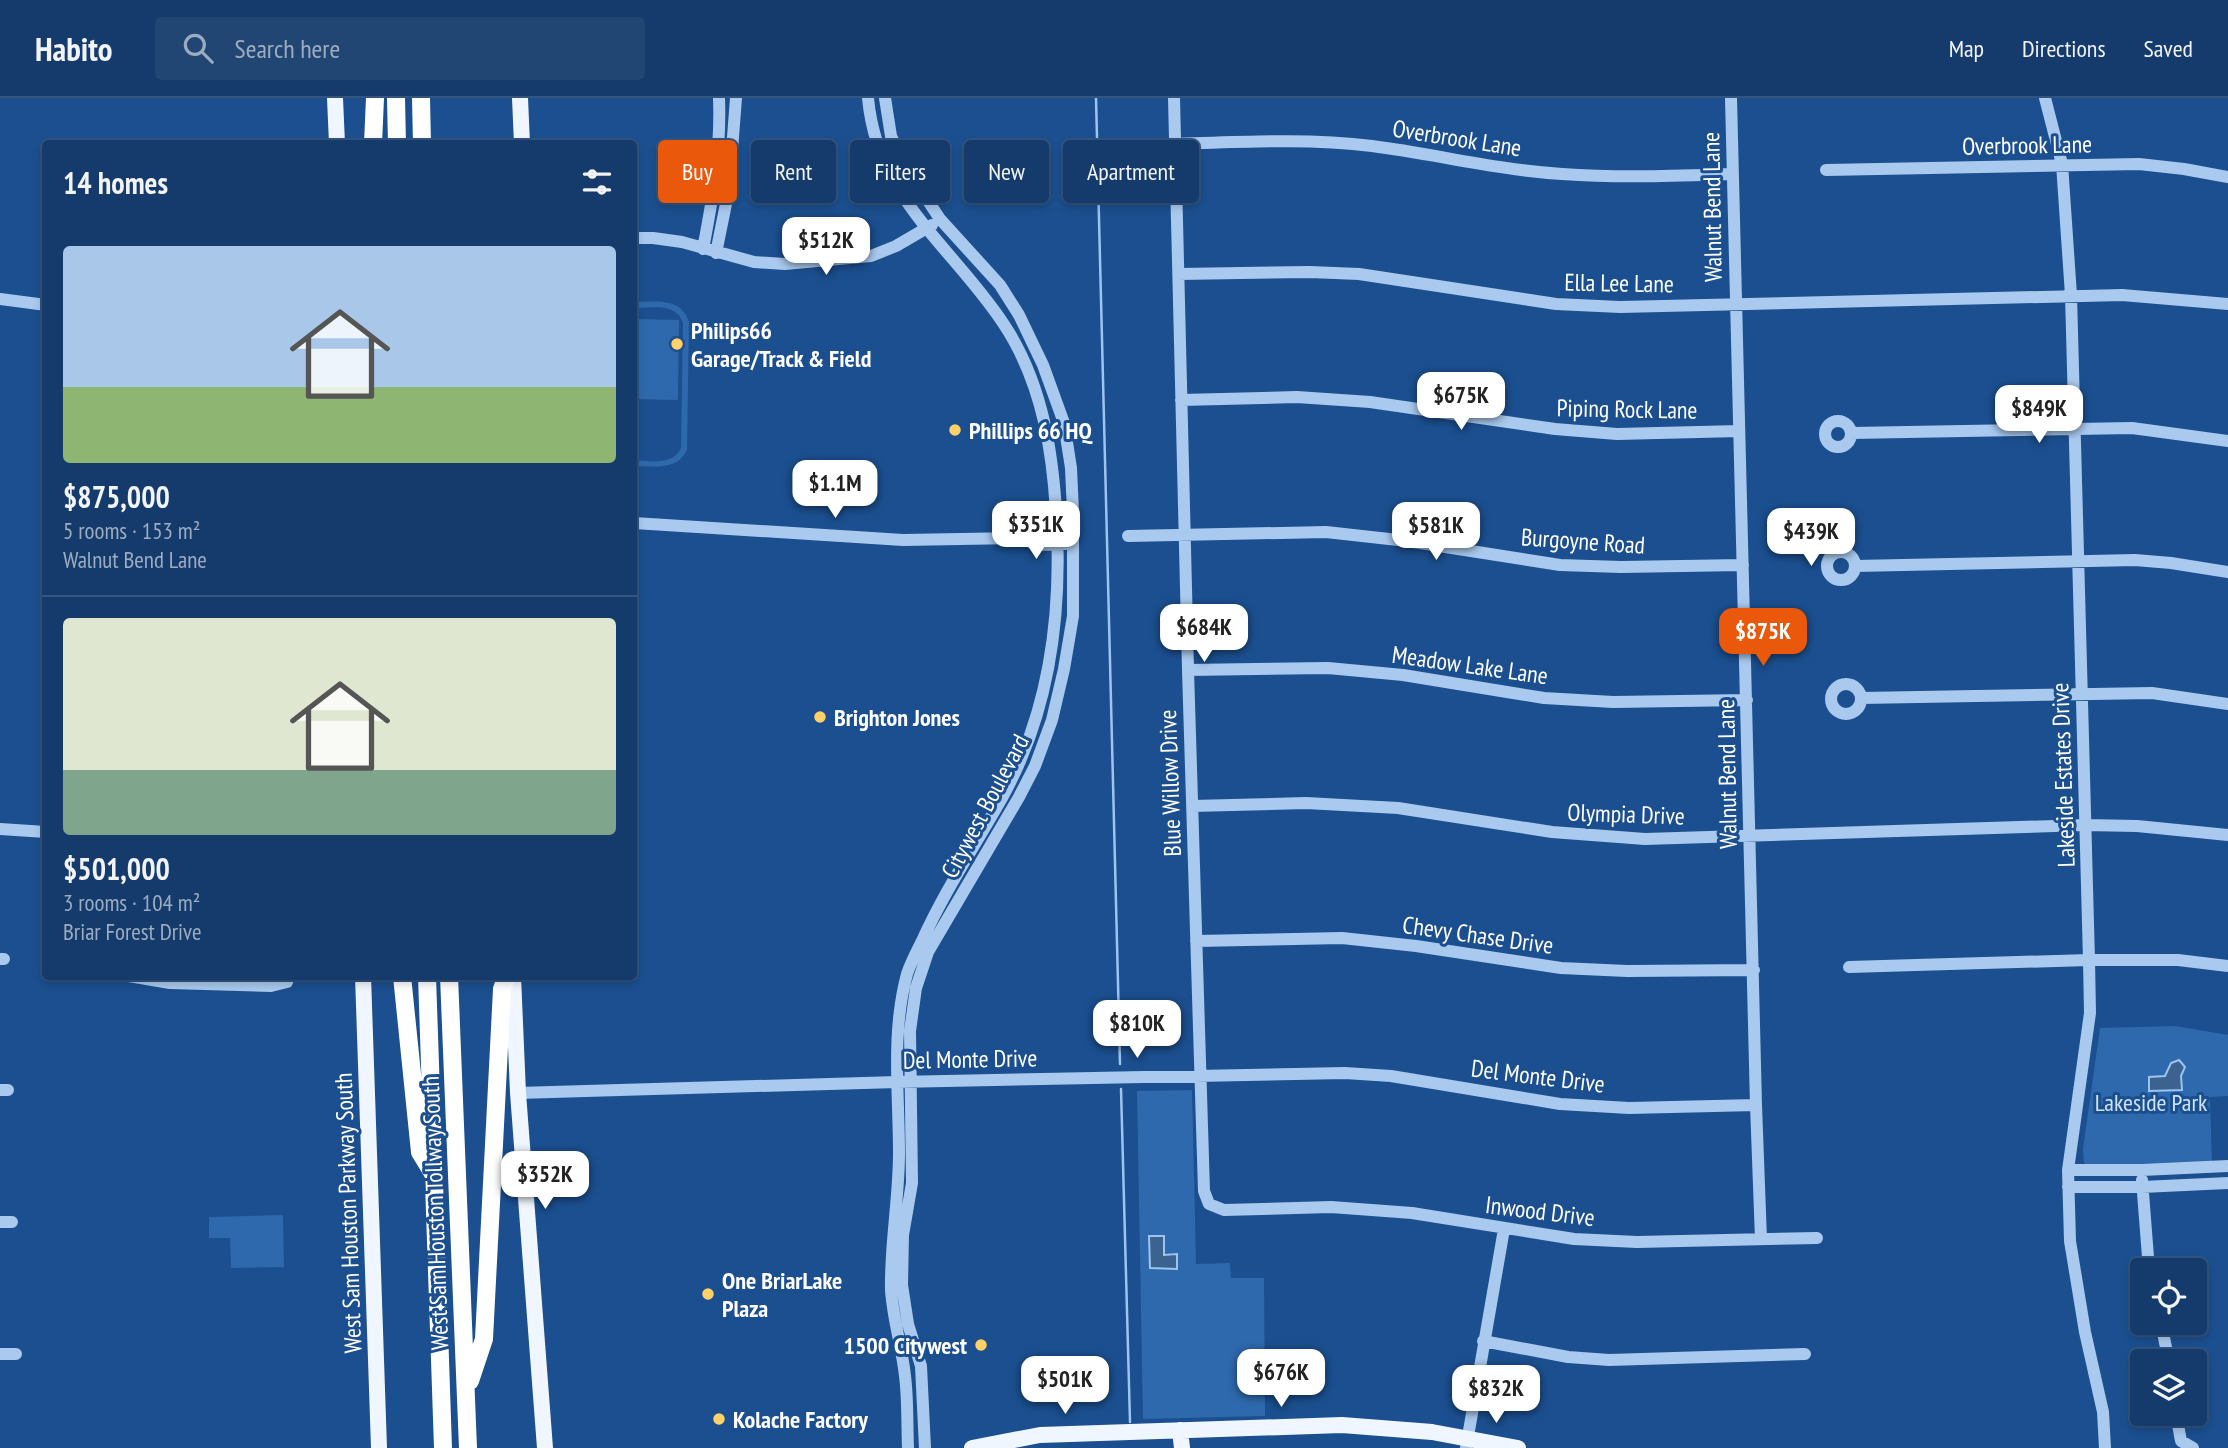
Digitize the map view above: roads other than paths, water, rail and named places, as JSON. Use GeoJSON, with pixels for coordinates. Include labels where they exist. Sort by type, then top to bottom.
{"type":"FeatureCollection","features":[{"type":"Feature","properties":{"kind":"highway"},"geometry":{"type":"LineString","coordinates":[[373,140],[375,98]]}},
{"type":"Feature","properties":{"kind":"highway"},"geometry":{"type":"LineString","coordinates":[[396,98],[397,140]]}},
{"type":"Feature","properties":{"kind":"highway"},"geometry":{"type":"LineString","coordinates":[[421,98],[424,140]]}},
{"type":"Feature","properties":{"kind":"highway"},"geometry":{"type":"LineString","coordinates":[[402,980],[420,1152],[435,1176]]}},
{"type":"Feature","properties":{"kind":"highway","name":"West Sam Houston Tollway South"},"geometry":{"type":"LineString","coordinates":[[427,980],[443,1448]]}},
{"type":"Feature","properties":{"kind":"highway","name":"West Sam Houston Tollway South"},"geometry":{"type":"LineString","coordinates":[[449,980],[468,1448]]}},
{"type":"Feature","properties":{"kind":"highway"},"geometry":{"type":"LineString","coordinates":[[467,1391],[484,1339],[502,989],[505,980]]}},
{"type":"Feature","properties":{"kind":"main road"},"geometry":{"type":"LineString","coordinates":[[335,98],[337,140]]}},
{"type":"Feature","properties":{"kind":"main road"},"geometry":{"type":"LineString","coordinates":[[520,98],[522,140]]}},
{"type":"Feature","properties":{"kind":"main road","name":"West Sam Houston Parkway South"},"geometry":{"type":"LineString","coordinates":[[363,980],[381,1444]]}},
{"type":"Feature","properties":{"kind":"main road"},"geometry":{"type":"LineString","coordinates":[[513,980],[518,1093],[544,1447]]}},
{"type":"Feature","properties":{"kind":"main road"},"geometry":{"type":"LineString","coordinates":[[972,1448],[1180,1430],[1342,1426],[1395,1428],[1467,1443],[1518,1448]]}},
{"type":"Feature","properties":{"kind":"main road"},"geometry":{"type":"LineString","coordinates":[[1180,1430],[1182,1448]]}},
{"type":"Feature","properties":{"kind":"street"},"geometry":{"type":"LineString","coordinates":[[709,251],[719,144],[719,98]]}},
{"type":"Feature","properties":{"kind":"street"},"geometry":{"type":"LineString","coordinates":[[709,251],[729,188],[736,98]]}},
{"type":"Feature","properties":{"kind":"street","name":"Citywest Boulevard"},"geometry":{"type":"LineString","coordinates":[[868,98],[875,140],[896,188],[1005,325],[1033,381],[1047,429],[1058,538],[1058,593],[1051,658],[1039,711],[1005,792],[931,920],[908,970],[901,1002],[897,1036],[899,1157],[891,1287],[893,1316],[905,1376],[908,1448]]}},
{"type":"Feature","properties":{"kind":"street","name":"Citywest Boulevard"},"geometry":{"type":"LineString","coordinates":[[884,98],[891,136],[903,163],[940,219],[1000,285],[1019,315],[1043,365],[1064,423],[1071,468],[1073,616],[1052,720],[1035,765],[1019,797],[929,952],[916,988],[910,1031],[912,1183],[903,1235],[902,1285],[908,1324],[921,1366],[925,1448]]}},
{"type":"Feature","properties":{"kind":"street","name":"Blue Willow Drive"},"geometry":{"type":"LineString","coordinates":[[1174,98],[1174,140]]}},
{"type":"Feature","properties":{"kind":"street","name":"Walnut Bend Lane"},"geometry":{"type":"LineString","coordinates":[[1731,98],[1761,1239]]}},
{"type":"Feature","properties":{"kind":"street","name":"Lakeside Estates Drive"},"geometry":{"type":"LineString","coordinates":[[2045,98],[2062,164],[2071,296],[2089,960],[2089,1022],[2068,1170],[2070,1241],[2085,1332],[2103,1412],[2105,1448]]}},
{"type":"Feature","properties":{"kind":"street","name":"Overbrook Lane"},"geometry":{"type":"LineString","coordinates":[[1199,144],[1291,142],[1370,146],[1504,168],[1583,176],[1732,174]]}},
{"type":"Feature","properties":{"kind":"street","name":"Overbrook Lane"},"geometry":{"type":"LineString","coordinates":[[1826,170],[2139,164],[2228,177]]}},
{"type":"Feature","properties":{"kind":"street","name":"Blue Willow Drive"},"geometry":{"type":"LineString","coordinates":[[1176,203],[1204,1191],[1209,1204],[1224,1210],[1260,1209]]}},
{"type":"Feature","properties":{"kind":"street"},"geometry":{"type":"LineString","coordinates":[[637,238],[682,242],[754,262],[785,264],[871,256],[896,246],[940,219]]}},
{"type":"Feature","properties":{"kind":"street","name":"Ella Lee Lane"},"geometry":{"type":"LineString","coordinates":[[1179,274],[1359,274],[1556,304],[1619,307],[2122,295],[2228,304]]}},
{"type":"Feature","properties":{"kind":"street"},"geometry":{"type":"LineString","coordinates":[[0,299],[42,304]]}},
{"type":"Feature","properties":{"kind":"street","name":"Piping Rock Lane"},"geometry":{"type":"LineString","coordinates":[[1181,400],[1297,397],[1370,402],[1555,429],[1617,434],[1739,431]]}},
{"type":"Feature","properties":{"kind":"street"},"geometry":{"type":"LineString","coordinates":[[1851,433],[2132,428],[2228,441]]}},
{"type":"Feature","properties":{"kind":"street"},"geometry":{"type":"LineString","coordinates":[[637,523],[903,540],[1025,538],[1035,545],[1058,538],[1073,538]]}},
{"type":"Feature","properties":{"kind":"street","name":"Burgoyne Road"},"geometry":{"type":"LineString","coordinates":[[1128,537],[1326,532],[1407,541],[1560,565],[1743,565]]}},
{"type":"Feature","properties":{"kind":"street"},"geometry":{"type":"LineString","coordinates":[[1855,566],[2078,560],[2171,563],[2228,572]]}},
{"type":"Feature","properties":{"kind":"street","name":"Meadow Lake Lane"},"geometry":{"type":"LineString","coordinates":[[1188,670],[1328,668],[1403,675],[1544,698],[1613,702],[1747,700]]}},
{"type":"Feature","properties":{"kind":"street"},"geometry":{"type":"LineString","coordinates":[[1861,698],[2152,694],[2228,704]]}},
{"type":"Feature","properties":{"kind":"street","name":"Olympia Drive"},"geometry":{"type":"LineString","coordinates":[[1192,806],[1306,803],[1398,808],[1552,832],[1645,839],[2085,825],[2137,826],[2228,835]]}},
{"type":"Feature","properties":{"kind":"street"},"geometry":{"type":"LineString","coordinates":[[0,829],[42,832]]}},
{"type":"Feature","properties":{"kind":"street","name":"Chevy Chase Drive"},"geometry":{"type":"LineString","coordinates":[[1196,941],[1342,938],[1416,946],[1561,968],[1627,971],[1754,970]]}},
{"type":"Feature","properties":{"kind":"street"},"geometry":{"type":"LineString","coordinates":[[1849,967],[2089,960],[2178,960],[2228,966]]}},
{"type":"Feature","properties":{"kind":"street"},"geometry":{"type":"LineString","coordinates":[[152,980],[170,983],[271,986],[288,980]]}},
{"type":"Feature","properties":{"kind":"street","name":"Del Monte Drive"},"geometry":{"type":"LineString","coordinates":[[518,1093],[1345,1073],[1391,1076],[1560,1104],[1756,1105]]}},
{"type":"Feature","properties":{"kind":"street"},"geometry":{"type":"LineString","coordinates":[[2068,1170],[2228,1166]]}},
{"type":"Feature","properties":{"kind":"street"},"geometry":{"type":"LineString","coordinates":[[2142,1170],[2147,1258]]}},
{"type":"Feature","properties":{"kind":"street"},"geometry":{"type":"LineString","coordinates":[[2068,1188],[2143,1188],[2228,1183]]}},
{"type":"Feature","properties":{"kind":"street","name":"Inwood Drive"},"geometry":{"type":"LineString","coordinates":[[1260,1209],[1331,1207],[1398,1212],[1574,1238],[1637,1242],[1817,1238]]}},
{"type":"Feature","properties":{"kind":"street"},"geometry":{"type":"LineString","coordinates":[[1467,1443],[1504,1229]]}},
{"type":"Feature","properties":{"kind":"street"},"geometry":{"type":"LineString","coordinates":[[1483,1341],[1568,1357],[1609,1360],[1805,1354]]}},
{"type":"Feature","properties":{"kind":"street"},"geometry":{"type":"LineString","coordinates":[[0,1354],[16,1354]]}},
{"type":"Feature","properties":{"kind":"street"},"geometry":{"type":"LineString","coordinates":[[2178,1426],[2180,1441],[2193,1448]]}},
{"type":"Feature","properties":{"kind":"waterway"},"geometry":{"type":"LineString","coordinates":[[1096,98],[1120,1064]]}},
{"type":"Feature","properties":{"kind":"waterway"},"geometry":{"type":"LineString","coordinates":[[1121,1089],[1130,1422]]}},
{"type":"Feature","properties":{"kind":"place","name":"Philips66 Garage/Track & Field"},"geometry":{"type":"Point","coordinates":[677,344]}},
{"type":"Feature","properties":{"kind":"place","name":"Phillips 66 HQ"},"geometry":{"type":"Point","coordinates":[955,430]}},
{"type":"Feature","properties":{"kind":"place","name":"Brighton Jones"},"geometry":{"type":"Point","coordinates":[820,717]}},
{"type":"Feature","properties":{"kind":"place","name":"One BriarLake Plaza"},"geometry":{"type":"Point","coordinates":[708,1294]}},
{"type":"Feature","properties":{"kind":"place","name":"1500 Citywest"},"geometry":{"type":"Point","coordinates":[981,1345]}},
{"type":"Feature","properties":{"kind":"place","name":"Kolache Factory"},"geometry":{"type":"Point","coordinates":[719,1419]}},
{"type":"Feature","properties":{"kind":"park label","name":"Lakeside Park"},"geometry":{"type":"Point","coordinates":[2151,1102]}}]}
